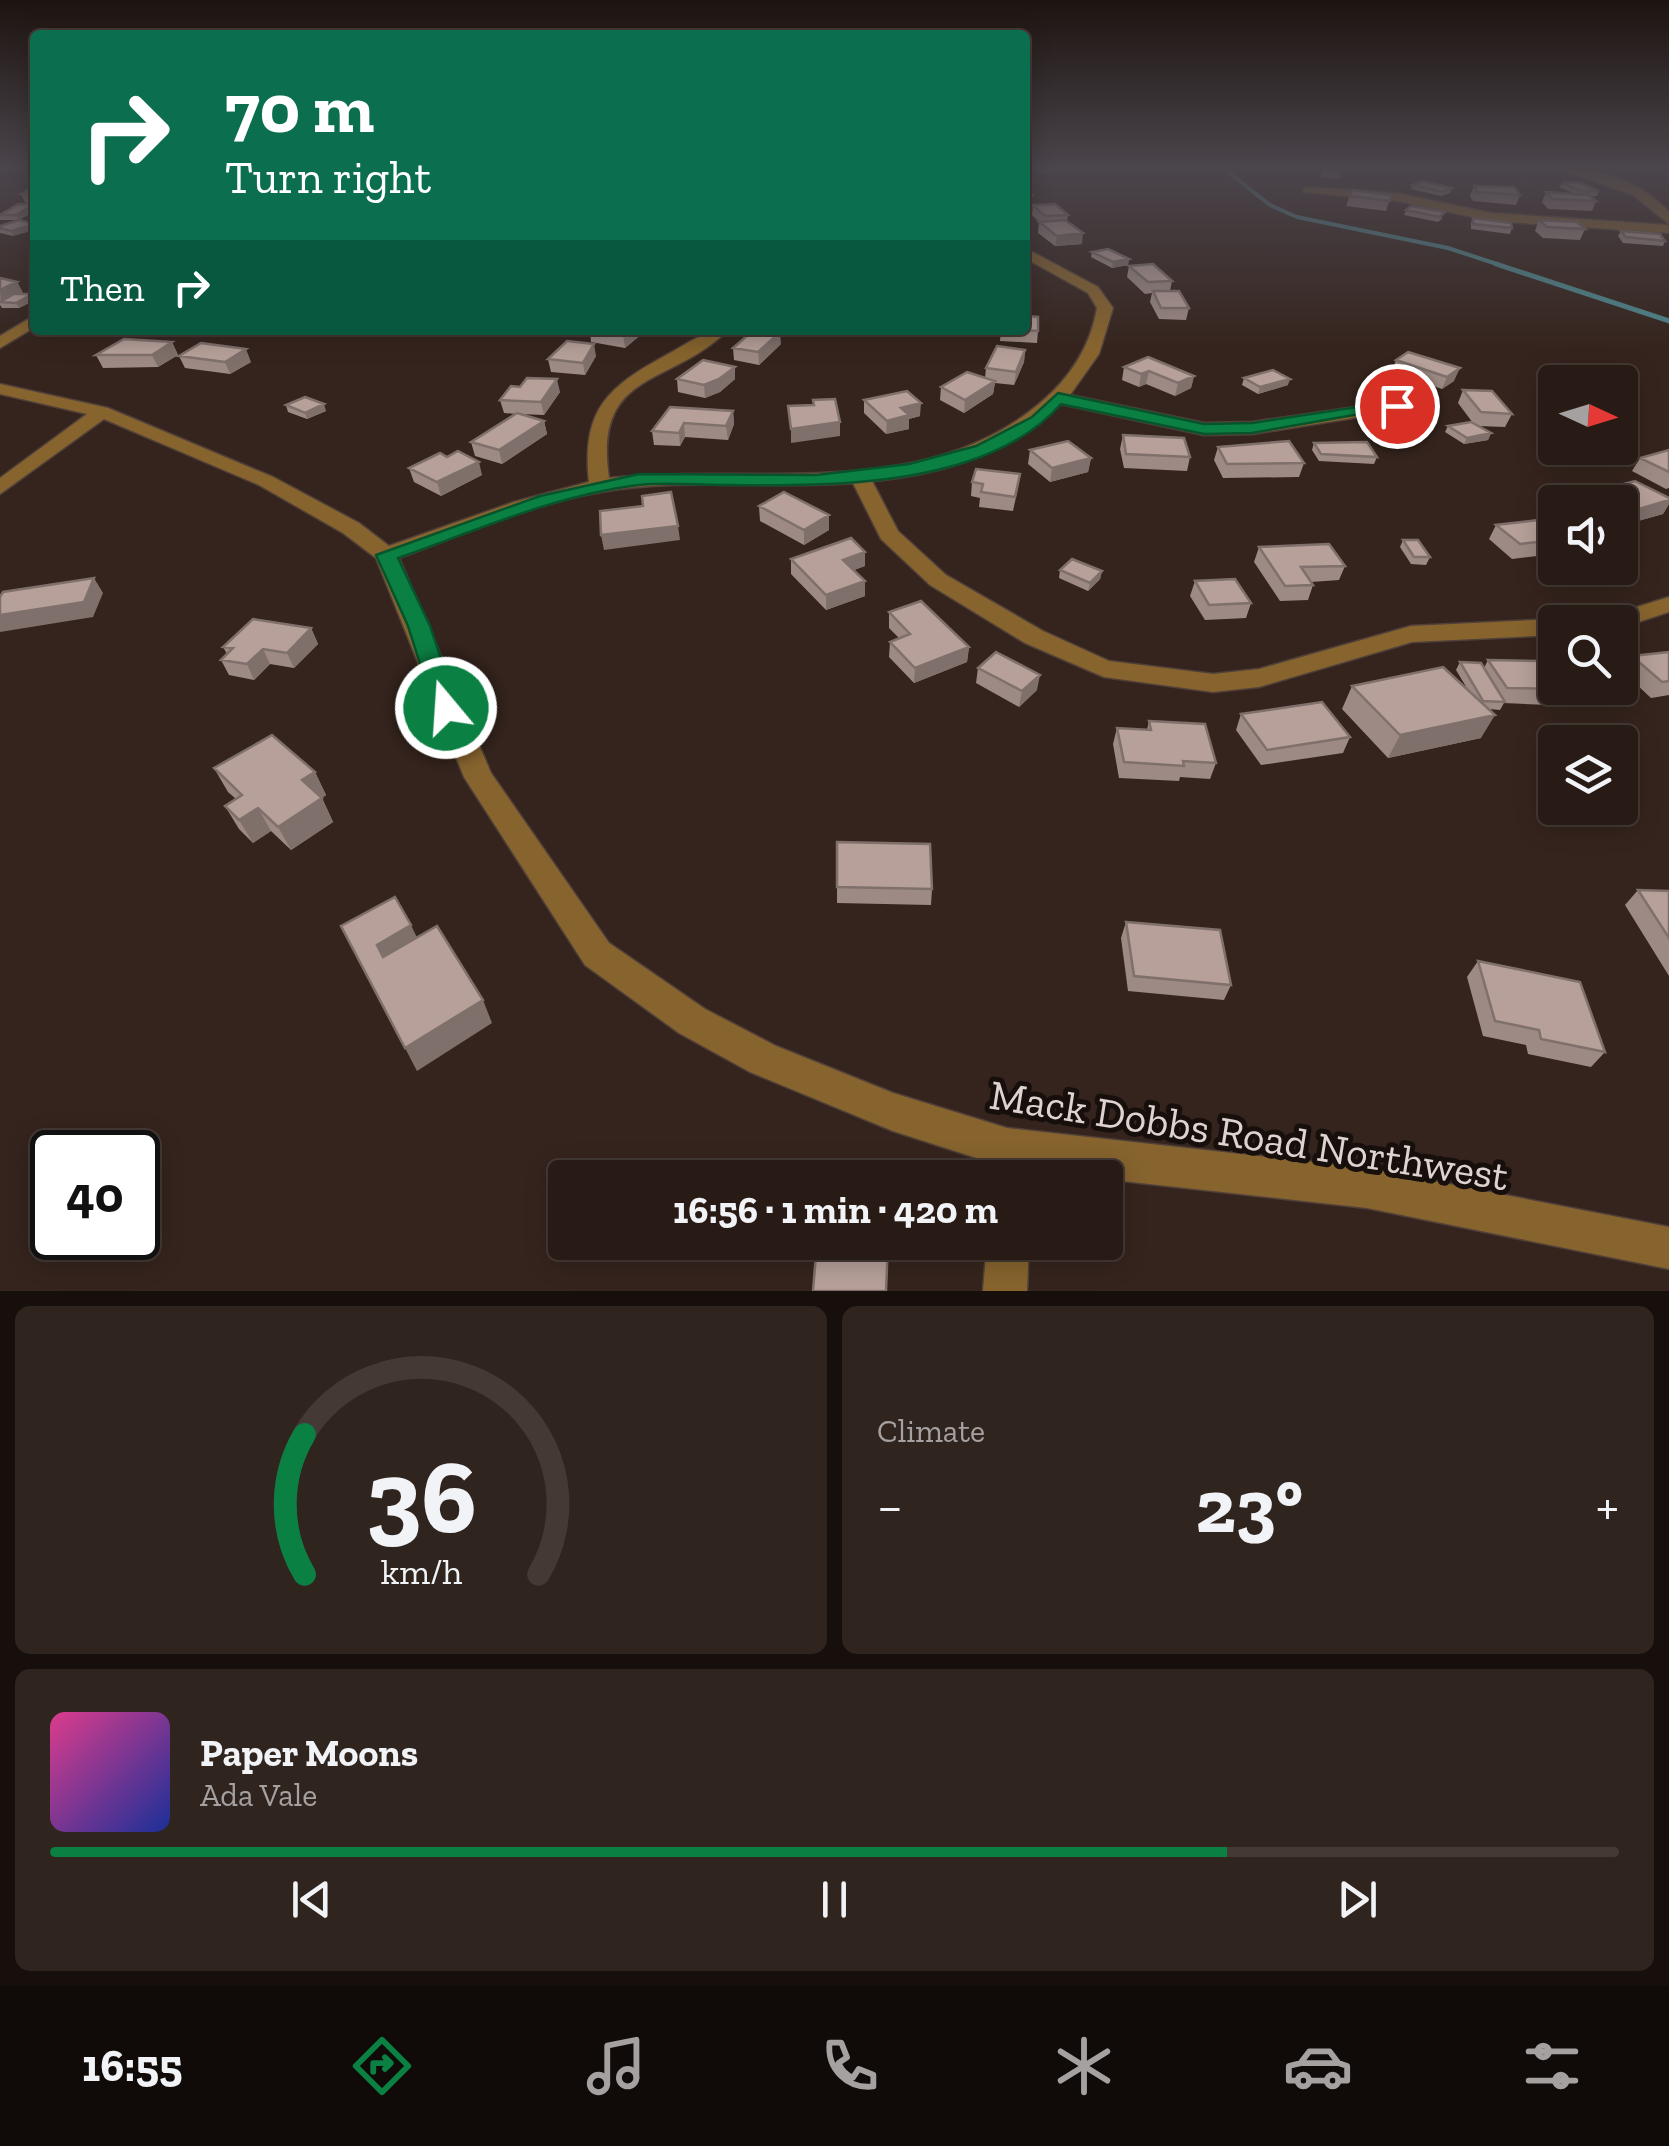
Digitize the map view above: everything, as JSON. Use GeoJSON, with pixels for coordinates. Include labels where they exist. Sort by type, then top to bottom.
{"type":"FeatureCollection","features":[{"type":"Feature","properties":{"kind":"street"},"geometry":{"type":"LineString","coordinates":[[386,555],[600,485],[639,480],[860,477],[910,470],[982,450],[1038,420],[1102,336],[1105,308],[1094,290],[1030,255]]}},
{"type":"Feature","properties":{"kind":"street"},"geometry":{"type":"LineString","coordinates":[[0,343],[30,323]]}},
{"type":"Feature","properties":{"kind":"street"},"geometry":{"type":"LineString","coordinates":[[600,485],[597,431],[610,399],[636,378],[707,335]]}},
{"type":"Feature","properties":{"kind":"street","name":"Mack Dobbs Road Northwest"},"geometry":{"type":"LineString","coordinates":[[0,389],[102,412],[266,481],[350,528],[386,555],[419,626],[446,708],[478,777],[597,954],[692,1021],[762,1059],[1002,1160]]}},
{"type":"Feature","properties":{"kind":"street"},"geometry":{"type":"LineString","coordinates":[[1058,398],[1204,429],[1252,428],[1397,406]]}},
{"type":"Feature","properties":{"kind":"street"},"geometry":{"type":"LineString","coordinates":[[0,488],[102,412]]}},
{"type":"Feature","properties":{"kind":"street"},"geometry":{"type":"LineString","coordinates":[[860,477],[889,534],[938,580],[1034,638],[1104,669],[1213,683],[1259,678],[1411,634],[1538,628]]}},
{"type":"Feature","properties":{"kind":"street"},"geometry":{"type":"LineString","coordinates":[[1638,614],[1669,604]]}},
{"type":"Feature","properties":{"kind":"street","name":"Mack Dobbs Road Northwest"},"geometry":{"type":"LineString","coordinates":[[1123,1171],[1367,1188],[1669,1248]]}},
{"type":"Feature","properties":{"kind":"street"},"geometry":{"type":"LineString","coordinates":[[1005,1291],[1007,1260]]}},
{"type":"Feature","properties":{"kind":"building"},"geometry":{"type":"Polygon","coordinates":[[[1047,228],[1076,228],[1083,233],[1057,236],[1047,228]]]}},
{"type":"Feature","properties":{"kind":"building"},"geometry":{"type":"Polygon","coordinates":[[[1621,231],[1660,234],[1665,241],[1626,237],[1621,231]]]}},
{"type":"Feature","properties":{"kind":"building"},"geometry":{"type":"Polygon","coordinates":[[[1108,249],[1129,259],[1113,262],[1092,252],[1108,249]]]}},
{"type":"Feature","properties":{"kind":"building"},"geometry":{"type":"Polygon","coordinates":[[[1153,264],[1172,281],[1148,282],[1129,266],[1153,264]]]}},
{"type":"Feature","properties":{"kind":"building"},"geometry":{"type":"Polygon","coordinates":[[[0,278],[17,282],[0,290],[0,278]]]}},
{"type":"Feature","properties":{"kind":"building"},"geometry":{"type":"Polygon","coordinates":[[[1153,291],[1179,291],[1189,308],[1161,308],[1153,291]]]}},
{"type":"Feature","properties":{"kind":"building"},"geometry":{"type":"Polygon","coordinates":[[[14,294],[30,294],[16,303],[0,302],[14,294]]]}},
{"type":"Feature","properties":{"kind":"building"},"geometry":{"type":"Polygon","coordinates":[[[1030,316],[1038,317],[1038,331],[1030,330],[1030,316]]]}},
{"type":"Feature","properties":{"kind":"building"},"geometry":{"type":"Polygon","coordinates":[[[748,335],[777,335],[758,352],[733,348],[748,335]]]}},
{"type":"Feature","properties":{"kind":"building"},"geometry":{"type":"Polygon","coordinates":[[[124,339],[172,342],[152,355],[96,355],[124,339]]]}},
{"type":"Feature","properties":{"kind":"building"},"geometry":{"type":"Polygon","coordinates":[[[567,341],[594,344],[583,363],[548,359],[567,341]]]}},
{"type":"Feature","properties":{"kind":"building"},"geometry":{"type":"Polygon","coordinates":[[[201,343],[246,349],[225,362],[179,356],[201,343]]]}},
{"type":"Feature","properties":{"kind":"building"},"geometry":{"type":"Polygon","coordinates":[[[997,346],[1025,350],[1016,372],[986,368],[997,346]]]}},
{"type":"Feature","properties":{"kind":"building"},"geometry":{"type":"Polygon","coordinates":[[[1408,352],[1460,368],[1447,377],[1396,360],[1408,352]]]}},
{"type":"Feature","properties":{"kind":"building"},"geometry":{"type":"Polygon","coordinates":[[[1148,357],[1194,376],[1178,383],[1149,371],[1141,374],[1124,367],[1148,357]]]}},
{"type":"Feature","properties":{"kind":"building"},"geometry":{"type":"Polygon","coordinates":[[[703,360],[735,367],[704,385],[677,379],[703,360]]]}},
{"type":"Feature","properties":{"kind":"building"},"geometry":{"type":"Polygon","coordinates":[[[1273,370],[1290,379],[1260,387],[1244,378],[1273,370]]]}},
{"type":"Feature","properties":{"kind":"building"},"geometry":{"type":"Polygon","coordinates":[[[967,372],[995,381],[965,400],[941,387],[967,372]]]}},
{"type":"Feature","properties":{"kind":"building"},"geometry":{"type":"Polygon","coordinates":[[[527,378],[557,379],[541,402],[500,400],[511,386],[520,387],[527,378]]]}},
{"type":"Feature","properties":{"kind":"building"},"geometry":{"type":"Polygon","coordinates":[[[1463,390],[1492,391],[1512,414],[1481,412],[1463,390]]]}},
{"type":"Feature","properties":{"kind":"building"},"geometry":{"type":"Polygon","coordinates":[[[907,391],[921,403],[901,408],[909,415],[887,421],[864,400],[907,391]]]}},
{"type":"Feature","properties":{"kind":"building"},"geometry":{"type":"Polygon","coordinates":[[[305,397],[324,404],[305,413],[286,405],[305,397]]]}},
{"type":"Feature","properties":{"kind":"building"},"geometry":{"type":"Polygon","coordinates":[[[835,399],[840,422],[791,429],[788,406],[835,399]]]}},
{"type":"Feature","properties":{"kind":"building"},"geometry":{"type":"Polygon","coordinates":[[[670,407],[733,411],[726,426],[684,423],[679,433],[652,431],[670,407]]]}},
{"type":"Feature","properties":{"kind":"building"},"geometry":{"type":"Polygon","coordinates":[[[517,413],[544,421],[499,450],[471,442],[517,413]]]}},
{"type":"Feature","properties":{"kind":"building"},"geometry":{"type":"Polygon","coordinates":[[[1471,422],[1491,433],[1467,438],[1448,426],[1471,422]]]}},
{"type":"Feature","properties":{"kind":"building"},"geometry":{"type":"Polygon","coordinates":[[[1123,435],[1184,438],[1190,457],[1126,454],[1123,435]]]}},
{"type":"Feature","properties":{"kind":"building"},"geometry":{"type":"Polygon","coordinates":[[[1068,441],[1091,458],[1052,468],[1030,450],[1068,441]]]}},
{"type":"Feature","properties":{"kind":"building"},"geometry":{"type":"Polygon","coordinates":[[[1289,441],[1304,463],[1227,464],[1218,447],[1289,441]]]}},
{"type":"Feature","properties":{"kind":"building"},"geometry":{"type":"Polygon","coordinates":[[[1367,442],[1377,457],[1321,454],[1314,443],[1367,442]]]}},
{"type":"Feature","properties":{"kind":"building"},"geometry":{"type":"Polygon","coordinates":[[[1669,450],[1669,472],[1640,458],[1669,450]]]}},
{"type":"Feature","properties":{"kind":"building"},"geometry":{"type":"Polygon","coordinates":[[[458,451],[479,462],[437,482],[409,468],[440,453],[447,457],[458,451]]]}},
{"type":"Feature","properties":{"kind":"building"},"geometry":{"type":"Polygon","coordinates":[[[976,469],[1020,474],[1015,497],[981,492],[983,484],[972,482],[976,469]]]}},
{"type":"Feature","properties":{"kind":"building"},"geometry":{"type":"Polygon","coordinates":[[[1635,481],[1669,500],[1638,509],[1638,485],[1620,485],[1635,481]]]}},
{"type":"Feature","properties":{"kind":"building"},"geometry":{"type":"Polygon","coordinates":[[[671,492],[678,526],[601,535],[600,511],[643,506],[642,496],[671,492]]]}},
{"type":"Feature","properties":{"kind":"building"},"geometry":{"type":"Polygon","coordinates":[[[784,492],[829,515],[804,530],[759,506],[784,492]]]}},
{"type":"Feature","properties":{"kind":"building"},"geometry":{"type":"Polygon","coordinates":[[[1538,520],[1538,542],[1520,544],[1496,525],[1538,520]]]}},
{"type":"Feature","properties":{"kind":"building"},"geometry":{"type":"Polygon","coordinates":[[[851,538],[865,552],[843,560],[865,581],[826,595],[791,559],[851,538]]]}},
{"type":"Feature","properties":{"kind":"building"},"geometry":{"type":"Polygon","coordinates":[[[1403,540],[1418,540],[1430,557],[1414,557],[1403,540]]]}},
{"type":"Feature","properties":{"kind":"building"},"geometry":{"type":"Polygon","coordinates":[[[1329,544],[1345,566],[1301,567],[1313,585],[1285,586],[1259,547],[1329,544]]]}},
{"type":"Feature","properties":{"kind":"building"},"geometry":{"type":"Polygon","coordinates":[[[1072,559],[1102,571],[1090,583],[1060,570],[1072,559]]]}},
{"type":"Feature","properties":{"kind":"building"},"geometry":{"type":"Polygon","coordinates":[[[94,578],[84,602],[0,615],[3,592],[94,578]]]}},
{"type":"Feature","properties":{"kind":"building"},"geometry":{"type":"Polygon","coordinates":[[[1235,579],[1251,603],[1209,605],[1195,581],[1235,579]]]}},
{"type":"Feature","properties":{"kind":"building"},"geometry":{"type":"Polygon","coordinates":[[[921,601],[969,647],[915,668],[890,642],[910,634],[889,612],[921,601]]]}},
{"type":"Feature","properties":{"kind":"building"},"geometry":{"type":"Polygon","coordinates":[[[253,619],[311,628],[287,653],[263,649],[247,664],[221,660],[233,648],[223,647],[253,619]]]}},
{"type":"Feature","properties":{"kind":"building"},"geometry":{"type":"Polygon","coordinates":[[[996,652],[1040,675],[1022,691],[978,668],[996,652]]]}},
{"type":"Feature","properties":{"kind":"building"},"geometry":{"type":"Polygon","coordinates":[[[1669,652],[1669,681],[1662,682],[1638,661],[1638,655],[1669,652]]]}},
{"type":"Feature","properties":{"kind":"building"},"geometry":{"type":"Polygon","coordinates":[[[1488,660],[1537,661],[1538,689],[1507,688],[1488,660]]]}},
{"type":"Feature","properties":{"kind":"building"},"geometry":{"type":"Polygon","coordinates":[[[1460,662],[1481,663],[1505,702],[1483,701],[1460,662]]]}},
{"type":"Feature","properties":{"kind":"building"},"geometry":{"type":"Polygon","coordinates":[[[1443,667],[1495,715],[1400,735],[1352,686],[1443,667]]]}},
{"type":"Feature","properties":{"kind":"building"},"geometry":{"type":"Polygon","coordinates":[[[1322,702],[1350,737],[1267,750],[1241,714],[1322,702]]]}},
{"type":"Feature","properties":{"kind":"building"},"geometry":{"type":"Polygon","coordinates":[[[1149,721],[1205,724],[1216,763],[1183,761],[1184,766],[1124,762],[1117,728],[1151,730],[1149,721]]]}},
{"type":"Feature","properties":{"kind":"building"},"geometry":{"type":"Polygon","coordinates":[[[272,735],[315,772],[302,780],[322,798],[278,827],[258,808],[239,820],[225,806],[242,795],[214,768],[272,735]]]}},
{"type":"Feature","properties":{"kind":"building"},"geometry":{"type":"Polygon","coordinates":[[[837,842],[930,844],[932,889],[837,887],[837,842]]]}},
{"type":"Feature","properties":{"kind":"building"},"geometry":{"type":"Polygon","coordinates":[[[1638,890],[1669,891],[1669,938],[1638,890]]]}},
{"type":"Feature","properties":{"kind":"building"},"geometry":{"type":"Polygon","coordinates":[[[395,897],[411,925],[377,945],[383,957],[437,926],[483,1000],[405,1048],[341,926],[395,897]]]}},
{"type":"Feature","properties":{"kind":"building"},"geometry":{"type":"Polygon","coordinates":[[[1126,922],[1220,930],[1231,985],[1134,976],[1126,922]]]}},
{"type":"Feature","properties":{"kind":"building"},"geometry":{"type":"Polygon","coordinates":[[[1478,961],[1580,982],[1605,1052],[1541,1039],[1539,1030],[1495,1021],[1478,961]]]}},
{"type":"Feature","properties":{"kind":"building"},"geometry":{"type":"Polygon","coordinates":[[[816,1260],[887,1260],[886,1291],[813,1291],[816,1260]]]}},
{"type":"Feature","properties":{"kind":"waterway"},"geometry":{"type":"LineString","coordinates":[[1352,228],[1448,248],[1503,266]]}},
{"type":"Feature","properties":{"kind":"waterway"},"geometry":{"type":"LineString","coordinates":[[1496,264],[1669,321]]}},
{"type":"Feature","properties":{"kind":"route"},"geometry":{"type":"LineString","coordinates":[[446,708],[419,626],[386,555],[546,500],[600,485],[639,480],[846,479],[910,470],[982,450],[1038,420],[1058,398],[1204,429],[1252,428],[1397,406]]}}]}
